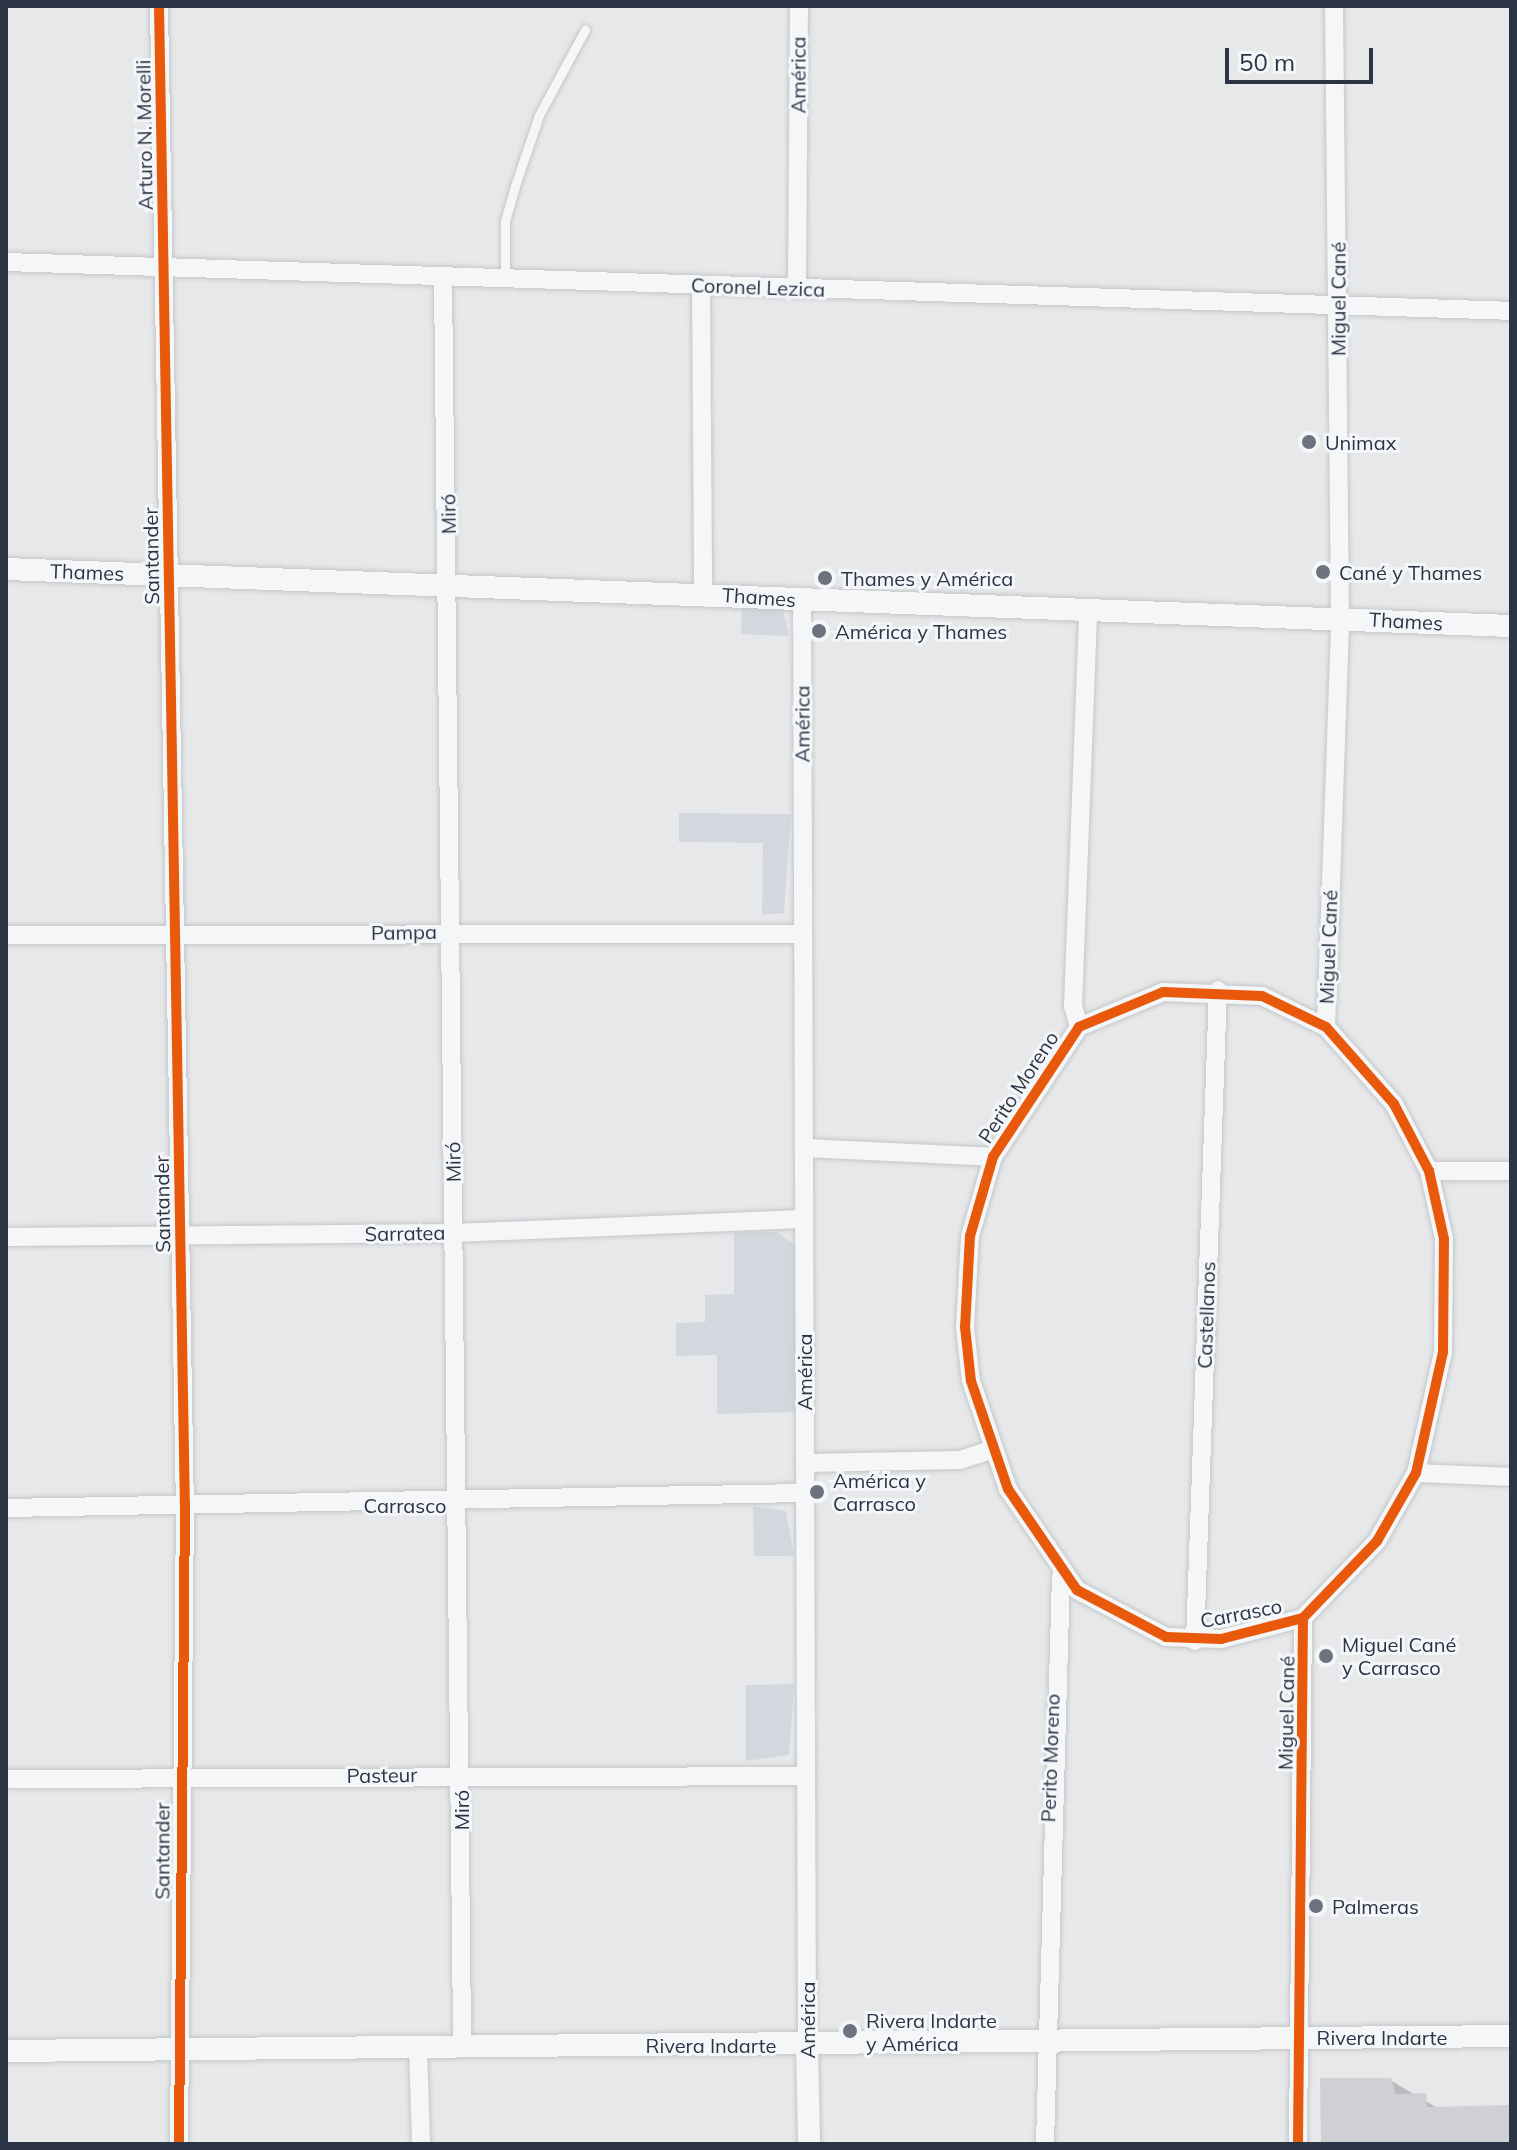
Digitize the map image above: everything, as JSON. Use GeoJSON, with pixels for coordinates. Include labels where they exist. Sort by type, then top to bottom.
{"type":"FeatureCollection","features":[{"type":"Feature","properties":{"kind":"street","name":"Arturo N. Morelli"},"geometry":{"type":"LineString","coordinates":[[159,6],[165,263]]}},
{"type":"Feature","properties":{"kind":"street","name":"América"},"geometry":{"type":"LineString","coordinates":[[797,288],[799,6]]}},
{"type":"Feature","properties":{"kind":"street","name":"Miguel Cané"},"geometry":{"type":"LineString","coordinates":[[1298,2144],[1303,1618],[1377,1541],[1416,1473],[1438,1386],[1446,1310],[1444,1239],[1429,1171],[1394,1104],[1326,1027],[1340,617],[1334,6]]}},
{"type":"Feature","properties":{"kind":"street","name":"Coronel Lezica"},"geometry":{"type":"LineString","coordinates":[[6,262],[165,263],[443,277],[1511,311]]}},
{"type":"Feature","properties":{"kind":"street","name":"Santander"},"geometry":{"type":"LineString","coordinates":[[165,263],[185,1504],[180,1777],[179,2144]]}},
{"type":"Feature","properties":{"kind":"street","name":"Miró"},"geometry":{"type":"LineString","coordinates":[[443,277],[449,584],[462,2047]]}},
{"type":"Feature","properties":{"kind":"street"},"geometry":{"type":"LineString","coordinates":[[701,285],[703,593]]}},
{"type":"Feature","properties":{"kind":"street","name":"Thames"},"geometry":{"type":"LineString","coordinates":[[6,569],[703,593],[1088,611],[1340,617],[1511,626]]}},
{"type":"Feature","properties":{"kind":"street","name":"América"},"geometry":{"type":"LineString","coordinates":[[802,599],[809,2144]]}},
{"type":"Feature","properties":{"kind":"street","name":"Perito Moreno"},"geometry":{"type":"LineString","coordinates":[[1045,2144],[1042,2040],[1061,1576],[990,1450],[965,1327],[970,1236],[993,1157],[1079,1027],[1073,1006],[1088,611]]}},
{"type":"Feature","properties":{"kind":"street","name":"Pampa"},"geometry":{"type":"LineString","coordinates":[[6,935],[451,931],[802,934]]}},
{"type":"Feature","properties":{"kind":"street"},"geometry":{"type":"LineString","coordinates":[[1079,1027],[1163,992],[1218,990],[1262,996],[1326,1027]]}},
{"type":"Feature","properties":{"kind":"street","name":"Castellanos"},"geometry":{"type":"LineString","coordinates":[[1195,1641],[1218,990]]}},
{"type":"Feature","properties":{"kind":"street"},"geometry":{"type":"LineString","coordinates":[[804,1148],[993,1157]]}},
{"type":"Feature","properties":{"kind":"street"},"geometry":{"type":"LineString","coordinates":[[1429,1171],[1511,1171]]}},
{"type":"Feature","properties":{"kind":"street","name":"Sarratea"},"geometry":{"type":"LineString","coordinates":[[6,1237],[454,1233],[803,1219]]}},
{"type":"Feature","properties":{"kind":"street"},"geometry":{"type":"LineString","coordinates":[[805,1463],[960,1460],[990,1450]]}},
{"type":"Feature","properties":{"kind":"street"},"geometry":{"type":"LineString","coordinates":[[1416,1473],[1511,1477]]}},
{"type":"Feature","properties":{"kind":"street","name":"Carrasco"},"geometry":{"type":"LineString","coordinates":[[6,1508],[185,1504],[458,1505],[805,1493]]}},
{"type":"Feature","properties":{"kind":"street","name":"Carrasco"},"geometry":{"type":"LineString","coordinates":[[1061,1576],[1143,1631],[1195,1641],[1303,1618]]}},
{"type":"Feature","properties":{"kind":"street","name":"Pasteur"},"geometry":{"type":"LineString","coordinates":[[6,1779],[461,1774],[806,1776]]}},
{"type":"Feature","properties":{"kind":"street","name":"Rivera Indarte"},"geometry":{"type":"LineString","coordinates":[[6,2051],[1511,2036]]}},
{"type":"Feature","properties":{"kind":"street"},"geometry":{"type":"LineString","coordinates":[[418,2047],[421,2144]]}},
{"type":"Feature","properties":{"kind":"lane"},"geometry":{"type":"LineString","coordinates":[[505,279],[505,221],[515,186],[539,115],[585,30]]}},
{"type":"Feature","properties":{"kind":"shaded area"},"geometry":{"type":"Polygon","coordinates":[[[742,605],[783,610],[789,636],[741,634],[742,605]]]}},
{"type":"Feature","properties":{"kind":"shaded area"},"geometry":{"type":"Polygon","coordinates":[[[679,813],[791,814],[784,913],[762,915],[763,843],[679,842],[679,813]]]}},
{"type":"Feature","properties":{"kind":"shaded area"},"geometry":{"type":"Polygon","coordinates":[[[777,1232],[795,1245],[796,1412],[717,1414],[717,1355],[676,1356],[676,1323],[705,1322],[705,1295],[734,1294],[734,1233],[777,1232]]]}},
{"type":"Feature","properties":{"kind":"shaded area"},"geometry":{"type":"Polygon","coordinates":[[[753,1506],[786,1511],[794,1556],[754,1556],[753,1506]]]}},
{"type":"Feature","properties":{"kind":"shaded area"},"geometry":{"type":"Polygon","coordinates":[[[794,1684],[789,1755],[746,1761],[746,1685],[794,1684]]]}},
{"type":"Feature","properties":{"kind":"building"},"geometry":{"type":"Polygon","coordinates":[[[1320,2078],[1391,2078],[1396,2094],[1426,2093],[1427,2107],[1511,2105],[1511,2144],[1321,2144],[1320,2078]]]}},
{"type":"Feature","properties":{"kind":"cycle path"},"geometry":{"type":"LineString","coordinates":[[159,6],[185,1504],[179,2144]]}},
{"type":"Feature","properties":{"kind":"cycle path"},"geometry":{"type":"LineString","coordinates":[[1298,2144],[1303,1618],[1377,1541],[1416,1473],[1443,1352],[1444,1239],[1429,1171],[1394,1104],[1326,1027],[1262,996],[1163,992],[1079,1027],[993,1157],[970,1236],[965,1327],[971,1381],[1008,1489],[1077,1590],[1166,1637],[1221,1639],[1303,1618]]}},
{"type":"Feature","properties":{"kind":"place","name":"Unimax"},"geometry":{"type":"Point","coordinates":[1309,442]}},
{"type":"Feature","properties":{"kind":"place","name":"Cané y Thames"},"geometry":{"type":"Point","coordinates":[1323,572]}},
{"type":"Feature","properties":{"kind":"place","name":"Thames y América"},"geometry":{"type":"Point","coordinates":[825,578]}},
{"type":"Feature","properties":{"kind":"place","name":"América y Thames"},"geometry":{"type":"Point","coordinates":[819,631]}},
{"type":"Feature","properties":{"kind":"place","name":"América y Carrasco"},"geometry":{"type":"Point","coordinates":[817,1492]}},
{"type":"Feature","properties":{"kind":"place","name":"Miguel Cané y Carrasco"},"geometry":{"type":"Point","coordinates":[1326,1656]}},
{"type":"Feature","properties":{"kind":"place","name":"Palmeras"},"geometry":{"type":"Point","coordinates":[1316,1906]}},
{"type":"Feature","properties":{"kind":"place","name":"Rivera Indarte y América"},"geometry":{"type":"Point","coordinates":[850,2031]}}]}
